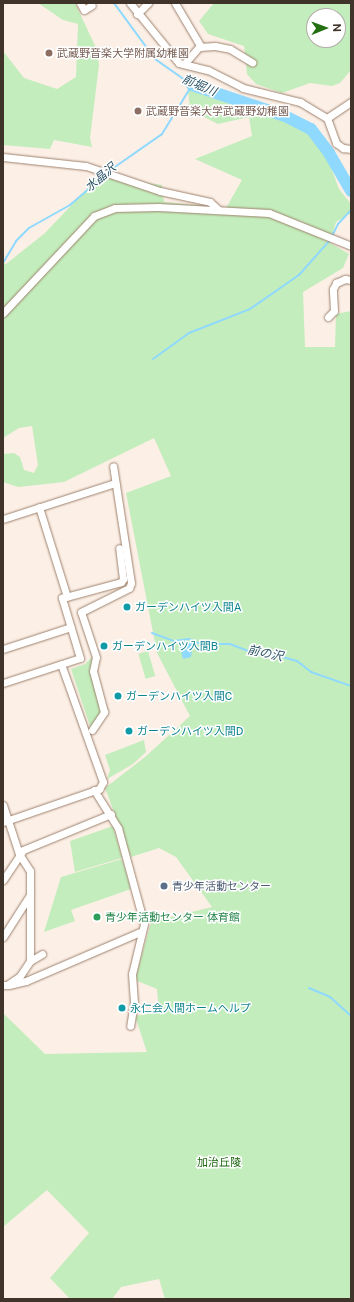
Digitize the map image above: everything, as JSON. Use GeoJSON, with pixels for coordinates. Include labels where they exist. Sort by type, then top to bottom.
{"type":"FeatureCollection","features":[{"type":"Feature","properties":{"kind":"street"},"geometry":{"type":"LineString","coordinates":[[80,3],[84,10],[92,5]]}},
{"type":"Feature","properties":{"kind":"street"},"geometry":{"type":"LineString","coordinates":[[130,3],[170,55],[179,63],[185,63],[208,70],[243,88],[300,102],[327,118],[336,143],[350,149]]}},
{"type":"Feature","properties":{"kind":"street"},"geometry":{"type":"LineString","coordinates":[[137,14],[148,3]]}},
{"type":"Feature","properties":{"kind":"street"},"geometry":{"type":"LineString","coordinates":[[175,3],[201,47]]}},
{"type":"Feature","properties":{"kind":"street"},"geometry":{"type":"LineString","coordinates":[[185,63],[201,47],[230,49],[252,62]]}},
{"type":"Feature","properties":{"kind":"street"},"geometry":{"type":"LineString","coordinates":[[327,118],[351,102]]}},
{"type":"Feature","properties":{"kind":"street"},"geometry":{"type":"LineString","coordinates":[[3,157],[71,163],[112,174],[160,190],[210,202],[219,210]]}},
{"type":"Feature","properties":{"kind":"street"},"geometry":{"type":"LineString","coordinates":[[3,313],[86,224],[106,210],[127,206],[269,213],[351,246]]}},
{"type":"Feature","properties":{"kind":"street"},"geometry":{"type":"LineString","coordinates":[[328,317],[334,311],[333,289],[336,283],[345,279],[351,280]]}},
{"type":"Feature","properties":{"kind":"street"},"geometry":{"type":"LineString","coordinates":[[92,730],[104,712],[93,671],[96,657],[81,612],[123,592],[131,583],[113,466]]}},
{"type":"Feature","properties":{"kind":"street"},"geometry":{"type":"LineString","coordinates":[[3,518],[115,483]]}},
{"type":"Feature","properties":{"kind":"street"},"geometry":{"type":"LineString","coordinates":[[39,507],[67,597]]}},
{"type":"Feature","properties":{"kind":"street"},"geometry":{"type":"LineString","coordinates":[[3,683],[80,658],[62,598],[121,582],[123,579],[119,548]]}},
{"type":"Feature","properties":{"kind":"street"},"geometry":{"type":"LineString","coordinates":[[3,649],[71,627]]}},
{"type":"Feature","properties":{"kind":"street"},"geometry":{"type":"LineString","coordinates":[[5,821],[94,790],[103,782],[61,664]]}},
{"type":"Feature","properties":{"kind":"street"},"geometry":{"type":"LineString","coordinates":[[94,790],[111,814],[118,828],[139,900],[144,924],[132,974],[134,1002],[130,1026]]}},
{"type":"Feature","properties":{"kind":"street"},"geometry":{"type":"LineString","coordinates":[[3,804],[5,821],[20,854],[30,871],[30,961]]}},
{"type":"Feature","properties":{"kind":"street"},"geometry":{"type":"LineString","coordinates":[[3,880],[5,871],[20,854],[111,814]]}},
{"type":"Feature","properties":{"kind":"street"},"geometry":{"type":"LineString","coordinates":[[3,937],[30,895]]}},
{"type":"Feature","properties":{"kind":"street"},"geometry":{"type":"LineString","coordinates":[[5,985],[26,981],[142,931]]}},
{"type":"Feature","properties":{"kind":"street"},"geometry":{"type":"LineString","coordinates":[[5,985],[20,976],[30,961],[42,954]]}},
{"type":"Feature","properties":{"kind":"green space"},"geometry":{"type":"Polygon","coordinates":[[[38,3],[75,3],[97,50],[99,65],[90,138],[92,147],[54,140],[50,149],[3,145],[3,51],[24,78],[57,89],[76,77],[78,24],[63,20],[38,3]]]}},
{"type":"Feature","properties":{"kind":"green space"},"geometry":{"type":"Polygon","coordinates":[[[214,3],[351,3],[351,70],[340,83],[332,86],[310,83],[282,93],[256,84],[247,74],[244,46],[208,34],[199,21],[214,3]]]}},
{"type":"Feature","properties":{"kind":"green space","name":"加治丘陵"},"geometry":{"type":"Polygon","coordinates":[[[187,79],[287,113],[323,146],[339,189],[351,204],[351,213],[336,222],[330,243],[349,254],[343,268],[303,292],[305,347],[335,347],[336,314],[351,311],[351,1299],[165,1299],[159,1279],[121,1287],[112,1299],[70,1299],[50,1278],[89,1233],[47,1190],[3,1227],[3,1013],[45,1054],[147,1052],[135,1016],[159,1012],[157,989],[135,980],[151,922],[212,907],[176,857],[159,848],[131,857],[105,788],[145,757],[190,716],[157,653],[126,493],[171,476],[154,438],[64,482],[18,487],[3,482],[3,454],[14,453],[20,457],[24,470],[34,473],[38,465],[32,426],[19,428],[3,438],[3,263],[6,264],[45,233],[99,176],[162,185],[164,202],[226,208],[242,180],[195,159],[252,136],[249,117],[218,124],[190,110],[187,79]]]}},
{"type":"Feature","properties":{"kind":"green space"},"geometry":{"type":"Polygon","coordinates":[[[148,651],[155,676],[146,679],[138,654],[148,651]]]}},
{"type":"Feature","properties":{"kind":"green space"},"geometry":{"type":"Polygon","coordinates":[[[92,657],[104,712],[91,729],[71,669],[85,664],[92,657]]]}},
{"type":"Feature","properties":{"kind":"green space"},"geometry":{"type":"Polygon","coordinates":[[[144,740],[146,752],[133,764],[107,779],[110,770],[105,755],[144,740]]]}},
{"type":"Feature","properties":{"kind":"green space"},"geometry":{"type":"Polygon","coordinates":[[[113,826],[122,858],[75,872],[70,841],[113,826]]]}},
{"type":"Feature","properties":{"kind":"green space"},"geometry":{"type":"Polygon","coordinates":[[[122,859],[131,889],[71,910],[75,921],[44,932],[61,877],[122,859]]]}},
{"type":"Feature","properties":{"kind":"water"},"geometry":{"type":"Polygon","coordinates":[[[186,641],[193,643],[191,657],[183,659],[179,643],[186,641]]]}},
{"type":"Feature","properties":{"kind":"waterway","name":"水晶沢"},"geometry":{"type":"LineString","coordinates":[[109,171],[162,134],[192,85],[155,59],[114,3]]}},
{"type":"Feature","properties":{"kind":"waterway","name":"前堀川"},"geometry":{"type":"LineString","coordinates":[[192,85],[285,116],[311,129],[329,153],[351,191]]}},
{"type":"Feature","properties":{"kind":"waterway","name":"水晶沢"},"geometry":{"type":"LineString","coordinates":[[3,263],[16,241],[29,228],[70,205],[106,174]]}},
{"type":"Feature","properties":{"kind":"waterway"},"geometry":{"type":"LineString","coordinates":[[332,236],[338,224],[351,210]]}},
{"type":"Feature","properties":{"kind":"waterway"},"geometry":{"type":"LineString","coordinates":[[153,359],[189,333],[250,309],[299,275],[330,240]]}},
{"type":"Feature","properties":{"kind":"waterway","name":"前の沢"},"geometry":{"type":"LineString","coordinates":[[152,633],[174,641],[189,639],[201,644],[230,644],[256,654],[271,654],[297,661],[311,672],[351,686]]}},
{"type":"Feature","properties":{"kind":"waterway"},"geometry":{"type":"LineString","coordinates":[[309,988],[330,997],[351,1016]]}},
{"type":"Feature","properties":{"kind":"place","name":"武蔵野音楽大学附属幼稚園"},"geometry":{"type":"Point","coordinates":[49,53]}},
{"type":"Feature","properties":{"kind":"place","name":"武蔵野音楽大学武蔵野幼稚園"},"geometry":{"type":"Point","coordinates":[138,111]}},
{"type":"Feature","properties":{"kind":"place","name":"ガーデンハイツ入間A"},"geometry":{"type":"Point","coordinates":[127,607]}},
{"type":"Feature","properties":{"kind":"place","name":"ガーデンハイツ入間B"},"geometry":{"type":"Point","coordinates":[104,646]}},
{"type":"Feature","properties":{"kind":"place","name":"ガーデンハイツ入間C"},"geometry":{"type":"Point","coordinates":[118,696]}},
{"type":"Feature","properties":{"kind":"place","name":"ガーデンハイツ入間D"},"geometry":{"type":"Point","coordinates":[129,731]}},
{"type":"Feature","properties":{"kind":"place","name":"青少年活動センター"},"geometry":{"type":"Point","coordinates":[164,886]}},
{"type":"Feature","properties":{"kind":"place","name":"青少年活動センター 体育館"},"geometry":{"type":"Point","coordinates":[97,917]}},
{"type":"Feature","properties":{"kind":"place","name":"永仁会入間ホームヘルプ"},"geometry":{"type":"Point","coordinates":[122,1008]}}]}
